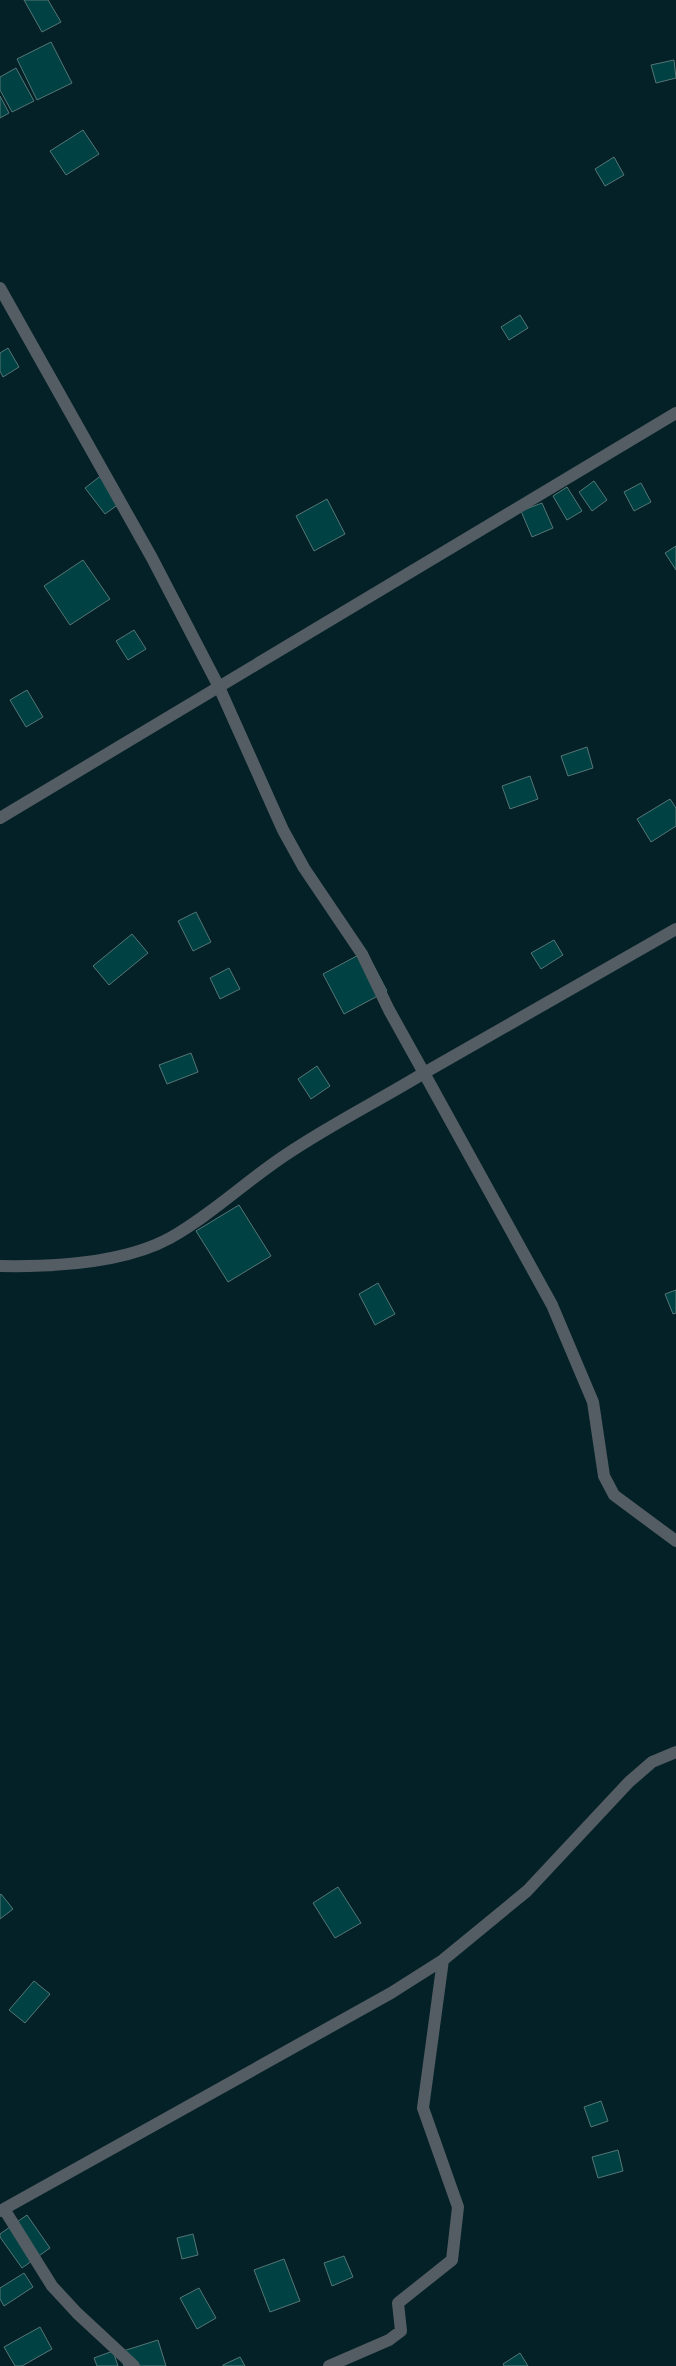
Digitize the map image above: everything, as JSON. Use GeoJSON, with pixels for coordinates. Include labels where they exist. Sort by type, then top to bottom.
{"type":"FeatureCollection","features":[{"type":"Feature","properties":{"kind":"street"},"geometry":{"type":"LineString","coordinates":[[0,288],[152,558],[219,687],[283,830],[304,868],[362,954],[389,1010],[552,1305],[593,1402],[604,1476],[614,1495],[676,1542]]}},
{"type":"Feature","properties":{"kind":"street"},"geometry":{"type":"LineString","coordinates":[[0,818],[676,413]]}},
{"type":"Feature","properties":{"kind":"street"},"geometry":{"type":"LineString","coordinates":[[0,1266],[42,1267],[127,1255],[169,1238],[213,1209],[284,1156],[424,1073],[676,929]]}},
{"type":"Feature","properties":{"kind":"street"},"geometry":{"type":"LineString","coordinates":[[134,2366],[77,2313],[52,2286],[2,2210],[391,1993],[443,1960],[527,1891],[629,1782],[652,1762],[676,1752]]}},
{"type":"Feature","properties":{"kind":"street"},"geometry":{"type":"LineString","coordinates":[[329,2366],[389,2340],[401,2332],[398,2303],[452,2260],[458,2206],[423,2108],[443,1960]]}},
{"type":"Feature","properties":{"kind":"building"},"geometry":{"type":"Polygon","coordinates":[[[24,0],[48,0],[61,22],[42,32],[24,0]]]}},
{"type":"Feature","properties":{"kind":"building"},"geometry":{"type":"Polygon","coordinates":[[[51,42],[72,83],[37,100],[17,59],[51,42]]]}},
{"type":"Feature","properties":{"kind":"building"},"geometry":{"type":"Polygon","coordinates":[[[674,60],[676,78],[656,83],[651,65],[674,60]]]}},
{"type":"Feature","properties":{"kind":"building"},"geometry":{"type":"Polygon","coordinates":[[[16,68],[34,101],[12,112],[0,90],[0,77],[16,68]]]}},
{"type":"Feature","properties":{"kind":"building"},"geometry":{"type":"Polygon","coordinates":[[[0,96],[9,113],[0,118],[0,96]]]}},
{"type":"Feature","properties":{"kind":"building"},"geometry":{"type":"Polygon","coordinates":[[[83,130],[99,154],[66,175],[50,151],[83,130]]]}},
{"type":"Feature","properties":{"kind":"building"},"geometry":{"type":"Polygon","coordinates":[[[614,157],[624,175],[605,186],[595,169],[614,157]]]}},
{"type":"Feature","properties":{"kind":"building"},"geometry":{"type":"Polygon","coordinates":[[[520,315],[528,328],[509,340],[501,327],[520,315]]]}},
{"type":"Feature","properties":{"kind":"building"},"geometry":{"type":"Polygon","coordinates":[[[8,348],[19,367],[3,377],[0,371],[0,353],[8,348]]]}},
{"type":"Feature","properties":{"kind":"building"},"geometry":{"type":"Polygon","coordinates":[[[103,474],[123,501],[105,514],[85,488],[103,474]]]}},
{"type":"Feature","properties":{"kind":"building"},"geometry":{"type":"Polygon","coordinates":[[[594,481],[607,500],[592,511],[579,492],[594,481]]]}},
{"type":"Feature","properties":{"kind":"building"},"geometry":{"type":"Polygon","coordinates":[[[641,483],[651,502],[634,511],[624,492],[641,483]]]}},
{"type":"Feature","properties":{"kind":"building"},"geometry":{"type":"Polygon","coordinates":[[[567,487],[582,511],[567,520],[553,496],[567,487]]]}},
{"type":"Feature","properties":{"kind":"building"},"geometry":{"type":"Polygon","coordinates":[[[327,499],[345,534],[314,551],[296,516],[327,499]]]}},
{"type":"Feature","properties":{"kind":"building"},"geometry":{"type":"Polygon","coordinates":[[[542,503],[553,528],[532,537],[521,511],[542,503]]]}},
{"type":"Feature","properties":{"kind":"building"},"geometry":{"type":"Polygon","coordinates":[[[676,546],[676,570],[665,553],[676,546]]]}},
{"type":"Feature","properties":{"kind":"building"},"geometry":{"type":"Polygon","coordinates":[[[83,560],[110,599],[70,625],[44,586],[83,560]]]}},
{"type":"Feature","properties":{"kind":"building"},"geometry":{"type":"Polygon","coordinates":[[[134,630],[146,649],[128,660],[116,641],[134,630]]]}},
{"type":"Feature","properties":{"kind":"building"},"geometry":{"type":"Polygon","coordinates":[[[27,690],[43,717],[26,727],[10,700],[27,690]]]}},
{"type":"Feature","properties":{"kind":"building"},"geometry":{"type":"Polygon","coordinates":[[[587,747],[593,768],[568,776],[561,756],[587,747]]]}},
{"type":"Feature","properties":{"kind":"building"},"geometry":{"type":"Polygon","coordinates":[[[530,776],[538,799],[510,809],[502,786],[530,776]]]}},
{"type":"Feature","properties":{"kind":"building"},"geometry":{"type":"Polygon","coordinates":[[[670,799],[676,808],[676,826],[651,842],[637,819],[670,799]]]}},
{"type":"Feature","properties":{"kind":"building"},"geometry":{"type":"Polygon","coordinates":[[[196,912],[211,942],[193,951],[178,921],[196,912]]]}},
{"type":"Feature","properties":{"kind":"building"},"geometry":{"type":"Polygon","coordinates":[[[132,934],[148,953],[109,985],[93,966],[132,934]]]}},
{"type":"Feature","properties":{"kind":"building"},"geometry":{"type":"Polygon","coordinates":[[[554,940],[563,955],[541,969],[531,953],[554,940]]]}},
{"type":"Feature","properties":{"kind":"building"},"geometry":{"type":"Polygon","coordinates":[[[366,951],[387,991],[344,1014],[323,974],[366,951]]]}},
{"type":"Feature","properties":{"kind":"building"},"geometry":{"type":"Polygon","coordinates":[[[229,968],[240,989],[220,999],[210,978],[229,968]]]}},
{"type":"Feature","properties":{"kind":"building"},"geometry":{"type":"Polygon","coordinates":[[[191,1053],[198,1072],[167,1084],[159,1065],[191,1053]]]}},
{"type":"Feature","properties":{"kind":"building"},"geometry":{"type":"Polygon","coordinates":[[[317,1066],[330,1086],[311,1099],[298,1079],[317,1066]]]}},
{"type":"Feature","properties":{"kind":"building"},"geometry":{"type":"Polygon","coordinates":[[[239,1205],[271,1256],[228,1282],[196,1231],[239,1205]]]}},
{"type":"Feature","properties":{"kind":"building"},"geometry":{"type":"Polygon","coordinates":[[[378,1283],[395,1314],[375,1325],[359,1294],[378,1283]]]}},
{"type":"Feature","properties":{"kind":"building"},"geometry":{"type":"Polygon","coordinates":[[[676,1290],[676,1313],[673,1314],[665,1294],[676,1290]]]}},
{"type":"Feature","properties":{"kind":"building"},"geometry":{"type":"Polygon","coordinates":[[[338,1887],[361,1923],[335,1938],[313,1903],[338,1887]]]}},
{"type":"Feature","properties":{"kind":"building"},"geometry":{"type":"Polygon","coordinates":[[[0,1895],[13,1909],[0,1919],[0,1895]]]}},
{"type":"Feature","properties":{"kind":"building"},"geometry":{"type":"Polygon","coordinates":[[[34,1981],[50,1994],[25,2023],[9,2010],[34,1981]]]}},
{"type":"Feature","properties":{"kind":"building"},"geometry":{"type":"Polygon","coordinates":[[[601,2101],[608,2121],[591,2127],[584,2107],[601,2101]]]}},
{"type":"Feature","properties":{"kind":"building"},"geometry":{"type":"Polygon","coordinates":[[[618,2150],[623,2171],[598,2178],[592,2157],[618,2150]]]}},
{"type":"Feature","properties":{"kind":"building"},"geometry":{"type":"Polygon","coordinates":[[[27,2215],[50,2248],[22,2268],[0,2237],[0,2234],[27,2215]]]}},
{"type":"Feature","properties":{"kind":"building"},"geometry":{"type":"Polygon","coordinates":[[[193,2234],[198,2255],[182,2259],[177,2238],[193,2234]]]}},
{"type":"Feature","properties":{"kind":"building"},"geometry":{"type":"Polygon","coordinates":[[[344,2256],[353,2277],[332,2286],[324,2263],[344,2256]]]}},
{"type":"Feature","properties":{"kind":"building"},"geometry":{"type":"Polygon","coordinates":[[[284,2259],[300,2301],[270,2312],[254,2270],[284,2259]]]}},
{"type":"Feature","properties":{"kind":"building"},"geometry":{"type":"Polygon","coordinates":[[[24,2273],[33,2287],[4,2306],[0,2299],[0,2288],[24,2273]]]}},
{"type":"Feature","properties":{"kind":"building"},"geometry":{"type":"Polygon","coordinates":[[[199,2288],[216,2318],[197,2329],[180,2298],[199,2288]]]}},
{"type":"Feature","properties":{"kind":"building"},"geometry":{"type":"Polygon","coordinates":[[[40,2327],[52,2349],[22,2366],[15,2366],[4,2347],[40,2327]]]}},
{"type":"Feature","properties":{"kind":"building"},"geometry":{"type":"Polygon","coordinates":[[[158,2340],[166,2366],[124,2366],[120,2352],[158,2340]]]}},
{"type":"Feature","properties":{"kind":"building"},"geometry":{"type":"Polygon","coordinates":[[[113,2351],[118,2366],[97,2366],[94,2358],[113,2351]]]}},
{"type":"Feature","properties":{"kind":"building"},"geometry":{"type":"Polygon","coordinates":[[[520,2353],[528,2366],[504,2366],[503,2364],[520,2353]]]}},
{"type":"Feature","properties":{"kind":"building"},"geometry":{"type":"Polygon","coordinates":[[[240,2357],[245,2366],[223,2366],[223,2365],[240,2357]]]}}]}
